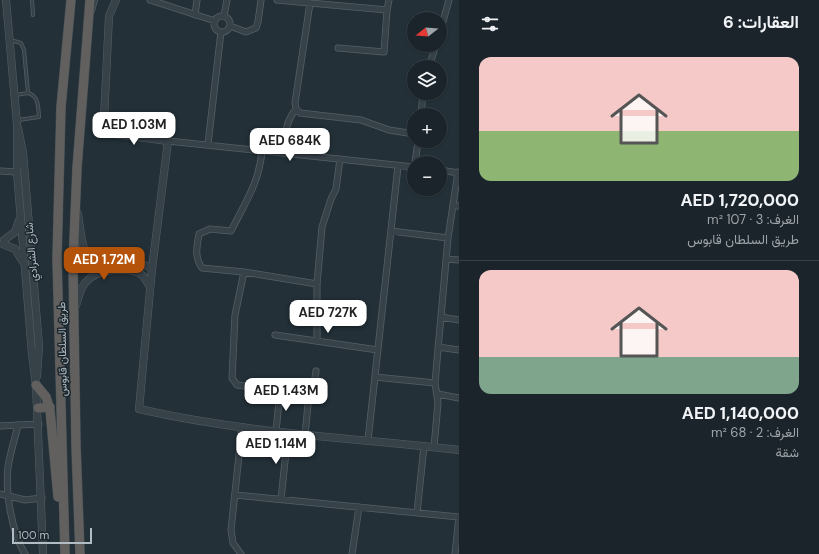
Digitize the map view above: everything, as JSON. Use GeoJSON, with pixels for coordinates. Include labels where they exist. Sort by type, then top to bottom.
{"type":"FeatureCollection","features":[{"type":"Feature","properties":{"kind":"highway","name":"طريق السلطان قابوس"},"geometry":{"type":"LineString","coordinates":[[64,553],[57,258],[61,107],[71,0]]}},
{"type":"Feature","properties":{"kind":"highway","name":"طريق السلطان قابوس"},"geometry":{"type":"LineString","coordinates":[[80,554],[73,311],[75,204],[90,0]]}},
{"type":"Feature","properties":{"kind":"highway"},"geometry":{"type":"LineString","coordinates":[[36,383],[46,397],[50,407],[52,419],[54,468],[64,553]]}},
{"type":"Feature","properties":{"kind":"highway"},"geometry":{"type":"LineString","coordinates":[[38,408],[50,407]]}},
{"type":"Feature","properties":{"kind":"street","name":"شارع الشرادي"},"geometry":{"type":"LineString","coordinates":[[6,0],[3,10],[9,40],[17,122],[22,147],[26,274],[38,408],[43,554]]}},
{"type":"Feature","properties":{"kind":"street"},"geometry":{"type":"LineString","coordinates":[[66,0],[64,42],[66,54]]}},
{"type":"Feature","properties":{"kind":"street"},"geometry":{"type":"LineString","coordinates":[[110,0],[104,119],[107,129],[115,134],[407,167]]}},
{"type":"Feature","properties":{"kind":"street"},"geometry":{"type":"LineString","coordinates":[[109,16],[116,0]]}},
{"type":"Feature","properties":{"kind":"street"},"geometry":{"type":"LineString","coordinates":[[150,0],[216,21],[224,16],[227,0]]}},
{"type":"Feature","properties":{"kind":"street"},"geometry":{"type":"LineString","coordinates":[[195,15],[197,0]]}},
{"type":"Feature","properties":{"kind":"street"},"geometry":{"type":"LineString","coordinates":[[230,26],[246,32],[256,28],[261,0]]}},
{"type":"Feature","properties":{"kind":"street"},"geometry":{"type":"LineString","coordinates":[[277,0],[387,10]]}},
{"type":"Feature","properties":{"kind":"street"},"geometry":{"type":"LineString","coordinates":[[338,48],[384,52],[389,0]]}},
{"type":"Feature","properties":{"kind":"street"},"geometry":{"type":"LineString","coordinates":[[446,12],[449,0]]}},
{"type":"Feature","properties":{"kind":"street"},"geometry":{"type":"LineString","coordinates":[[310,3],[295,104],[296,109],[300,113],[361,120],[389,130],[407,133]]}},
{"type":"Feature","properties":{"kind":"street"},"geometry":{"type":"LineString","coordinates":[[224,16],[229,20],[230,26]]}},
{"type":"Feature","properties":{"kind":"street"},"geometry":{"type":"LineString","coordinates":[[216,21],[215,26],[221,32]]}},
{"type":"Feature","properties":{"kind":"street"},"geometry":{"type":"LineString","coordinates":[[221,32],[230,26]]}},
{"type":"Feature","properties":{"kind":"street"},"geometry":{"type":"LineString","coordinates":[[208,144],[221,32]]}},
{"type":"Feature","properties":{"kind":"street"},"geometry":{"type":"LineString","coordinates":[[284,153],[286,125],[296,109]]}},
{"type":"Feature","properties":{"kind":"street","name":"شارع الشرادي"},"geometry":{"type":"LineString","coordinates":[[17,122],[17,172],[20,210],[26,238],[39,346],[39,367],[36,383]]}},
{"type":"Feature","properties":{"kind":"street"},"geometry":{"type":"LineString","coordinates":[[168,140],[150,287],[139,409],[179,418],[276,432],[459,450]]}},
{"type":"Feature","properties":{"kind":"street"},"geometry":{"type":"LineString","coordinates":[[262,150],[261,164],[256,183],[231,231],[210,229],[199,234],[196,251],[198,262],[202,268],[244,272],[317,284]]}},
{"type":"Feature","properties":{"kind":"street"},"geometry":{"type":"LineString","coordinates":[[317,341],[317,284],[322,227],[331,198],[336,189],[340,159]]}},
{"type":"Feature","properties":{"kind":"street"},"geometry":{"type":"LineString","coordinates":[[368,440],[398,166]]}},
{"type":"Feature","properties":{"kind":"street"},"geometry":{"type":"LineString","coordinates":[[0,170],[17,172]]}},
{"type":"Feature","properties":{"kind":"street"},"geometry":{"type":"LineString","coordinates":[[434,447],[438,394],[435,383],[438,347],[448,238],[456,206],[458,172],[447,171]]}},
{"type":"Feature","properties":{"kind":"street"},"geometry":{"type":"LineString","coordinates":[[75,204],[83,246],[89,258],[94,262],[105,266],[139,264],[147,260],[154,253]]}},
{"type":"Feature","properties":{"kind":"street"},"geometry":{"type":"LineString","coordinates":[[2,242],[11,236],[16,230],[20,210]]}},
{"type":"Feature","properties":{"kind":"street"},"geometry":{"type":"LineString","coordinates":[[391,231],[448,238]]}},
{"type":"Feature","properties":{"kind":"street"},"geometry":{"type":"LineString","coordinates":[[2,242],[26,238]]}},
{"type":"Feature","properties":{"kind":"street"},"geometry":{"type":"LineString","coordinates":[[2,242],[12,247],[19,253],[26,274]]}},
{"type":"Feature","properties":{"kind":"street"},"geometry":{"type":"LineString","coordinates":[[446,259],[459,260]]}},
{"type":"Feature","properties":{"kind":"street"},"geometry":{"type":"LineString","coordinates":[[139,264],[152,269]]}},
{"type":"Feature","properties":{"kind":"street"},"geometry":{"type":"LineString","coordinates":[[73,311],[84,283],[94,274],[106,270],[138,272],[152,269]]}},
{"type":"Feature","properties":{"kind":"street"},"geometry":{"type":"LineString","coordinates":[[138,272],[144,277],[150,287]]}},
{"type":"Feature","properties":{"kind":"street"},"geometry":{"type":"LineString","coordinates":[[244,272],[235,316],[232,378],[237,385],[309,394]]}},
{"type":"Feature","properties":{"kind":"street"},"geometry":{"type":"LineString","coordinates":[[441,317],[459,320]]}},
{"type":"Feature","properties":{"kind":"street"},"geometry":{"type":"LineString","coordinates":[[275,335],[378,350]]}},
{"type":"Feature","properties":{"kind":"street"},"geometry":{"type":"LineString","coordinates":[[438,347],[459,350]]}},
{"type":"Feature","properties":{"kind":"street"},"geometry":{"type":"LineString","coordinates":[[306,435],[309,394],[313,390],[316,371]]}},
{"type":"Feature","properties":{"kind":"street"},"geometry":{"type":"LineString","coordinates":[[375,377],[435,383]]}},
{"type":"Feature","properties":{"kind":"street"},"geometry":{"type":"LineString","coordinates":[[276,432],[280,390]]}},
{"type":"Feature","properties":{"kind":"street"},"geometry":{"type":"LineString","coordinates":[[438,394],[459,398]]}},
{"type":"Feature","properties":{"kind":"street"},"geometry":{"type":"LineString","coordinates":[[0,426],[38,424]]}},
{"type":"Feature","properties":{"kind":"street"},"geometry":{"type":"LineString","coordinates":[[18,425],[8,467],[15,534],[25,554]]}},
{"type":"Feature","properties":{"kind":"street"},"geometry":{"type":"LineString","coordinates":[[241,554],[233,543],[231,530],[242,427]]}},
{"type":"Feature","properties":{"kind":"street"},"geometry":{"type":"LineString","coordinates":[[281,499],[288,433]]}},
{"type":"Feature","properties":{"kind":"street"},"geometry":{"type":"LineString","coordinates":[[417,513],[424,446]]}},
{"type":"Feature","properties":{"kind":"street"},"geometry":{"type":"LineString","coordinates":[[0,494],[25,500],[42,498]]}},
{"type":"Feature","properties":{"kind":"street"},"geometry":{"type":"LineString","coordinates":[[235,495],[459,517],[455,554]]}},
{"type":"Feature","properties":{"kind":"street"},"geometry":{"type":"LineString","coordinates":[[352,554],[359,507]]}},
{"type":"Feature","properties":{"kind":"street"},"geometry":{"type":"LineString","coordinates":[[232,554],[237,549]]}},
{"type":"Feature","properties":{"kind":"lane"},"geometry":{"type":"LineString","coordinates":[[32,0],[33,15]]}},
{"type":"Feature","properties":{"kind":"lane"},"geometry":{"type":"LineString","coordinates":[[88,31],[96,0]]}},
{"type":"Feature","properties":{"kind":"lane"},"geometry":{"type":"LineString","coordinates":[[9,40],[21,44],[24,50],[28,92]]}},
{"type":"Feature","properties":{"kind":"lane"},"geometry":{"type":"LineString","coordinates":[[14,95],[28,92],[37,99],[39,118],[17,122]]}}]}
